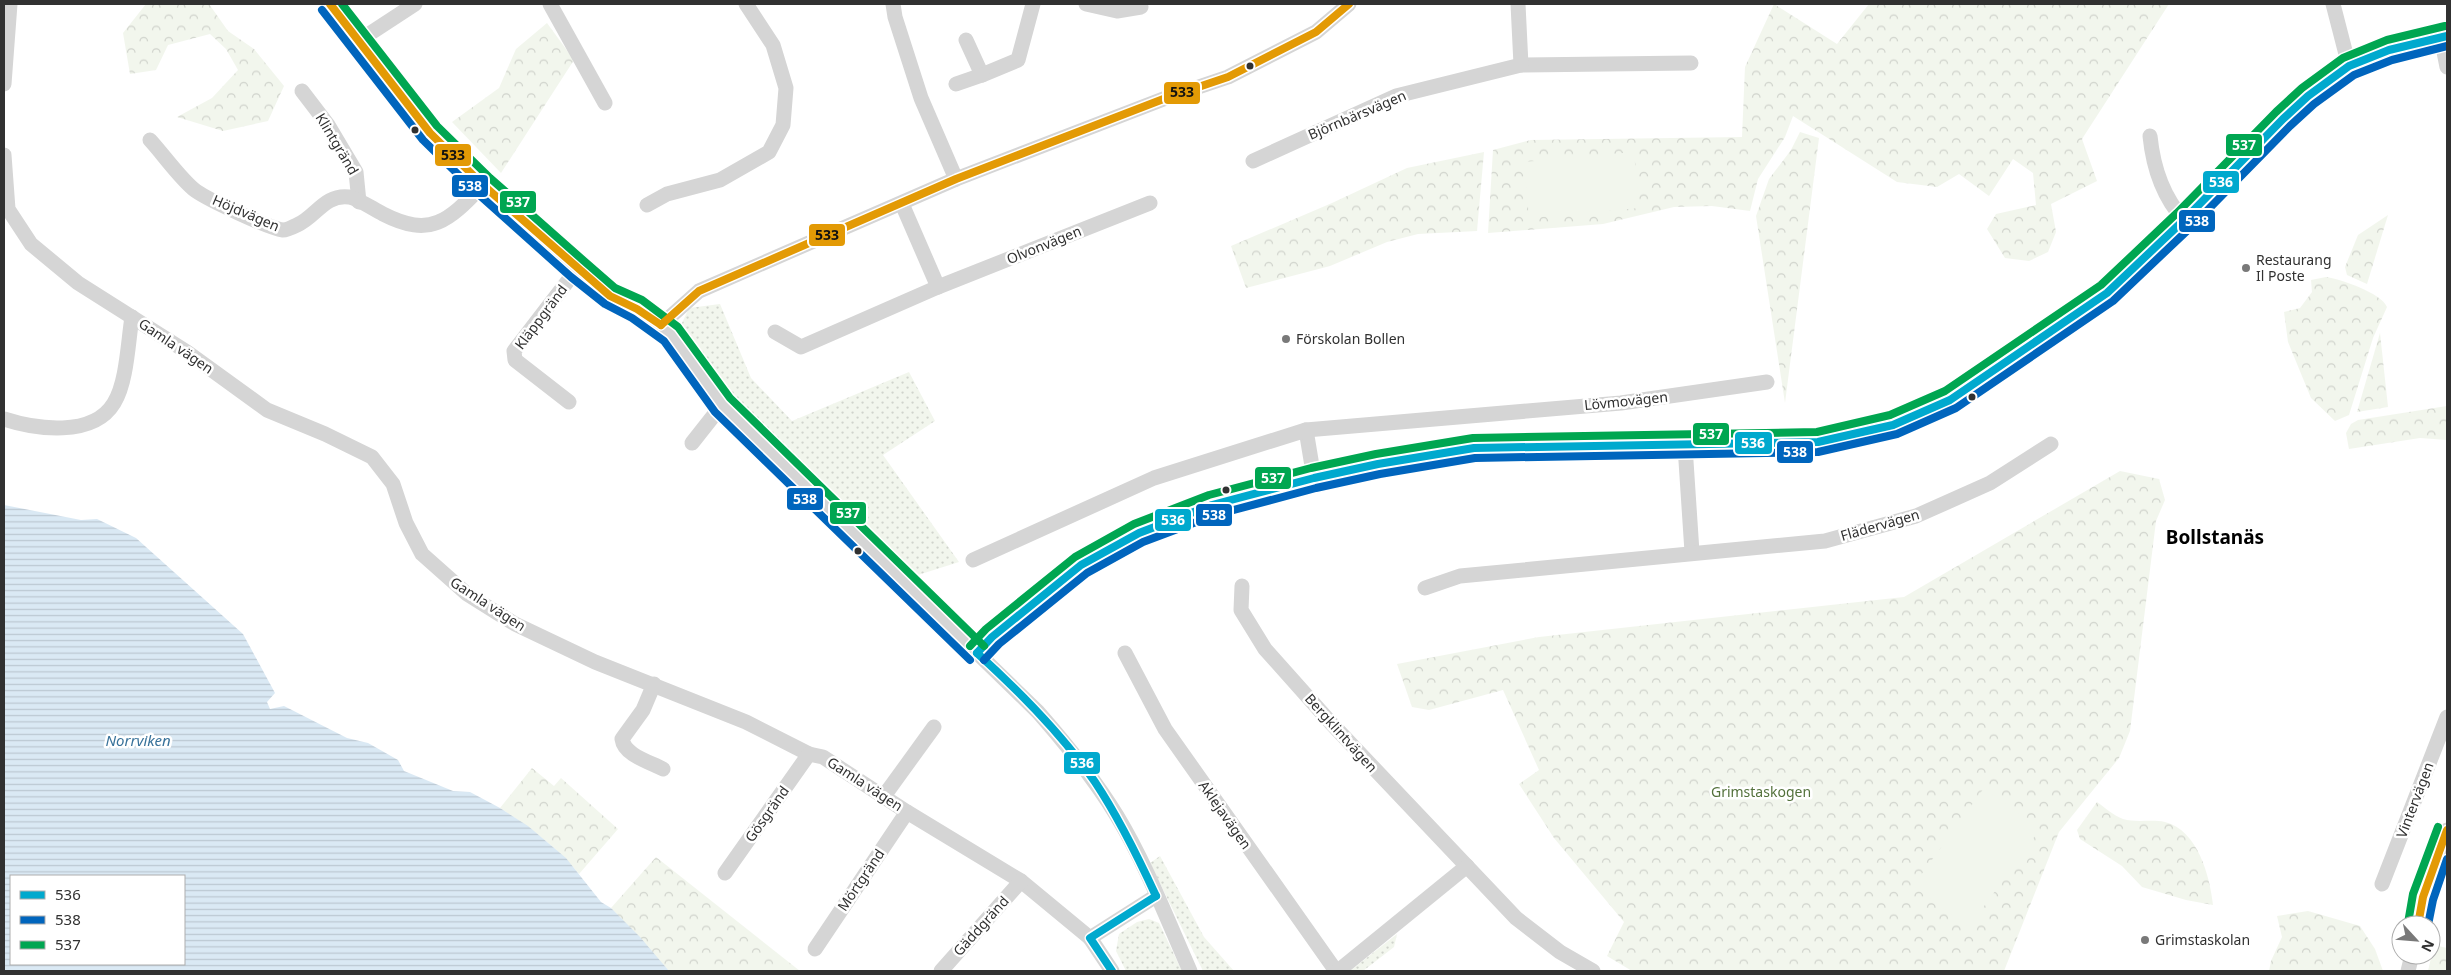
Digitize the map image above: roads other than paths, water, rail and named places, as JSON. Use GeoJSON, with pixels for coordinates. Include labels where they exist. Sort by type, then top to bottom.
{"type":"FeatureCollection","features":[{"type":"Feature","properties":{"kind":"street"},"geometry":{"type":"LineString","coordinates":[[4,84],[10,4]]}},
{"type":"Feature","properties":{"kind":"street"},"geometry":{"type":"LineString","coordinates":[[330,4],[360,40],[430,133],[483,185],[577,269],[610,296],[637,309],[661,324],[671,334],[722,405],[1038,712],[1095,781],[1122,825],[1190,971]]}},
{"type":"Feature","properties":{"kind":"street"},"geometry":{"type":"LineString","coordinates":[[360,40],[415,4]]}},
{"type":"Feature","properties":{"kind":"street"},"geometry":{"type":"LineString","coordinates":[[550,4],[606,103]]}},
{"type":"Feature","properties":{"kind":"street"},"geometry":{"type":"LineString","coordinates":[[647,205],[667,194],[720,180],[768,152],[783,125],[786,88],[773,45],[746,4]]}},
{"type":"Feature","properties":{"kind":"street"},"geometry":{"type":"LineString","coordinates":[[893,4],[895,17],[921,98],[956,180]]}},
{"type":"Feature","properties":{"kind":"street"},"geometry":{"type":"LineString","coordinates":[[956,84],[1018,60],[1022,54],[1033,4]]}},
{"type":"Feature","properties":{"kind":"street"},"geometry":{"type":"LineString","coordinates":[[1086,4],[1117,11],[1141,7]]}},
{"type":"Feature","properties":{"kind":"street"},"geometry":{"type":"LineString","coordinates":[[661,324],[699,291],[956,180],[1166,98],[1228,77],[1316,32],[1349,4]]}},
{"type":"Feature","properties":{"kind":"street"},"geometry":{"type":"LineString","coordinates":[[1518,4],[1521,65]]}},
{"type":"Feature","properties":{"kind":"street"},"geometry":{"type":"LineString","coordinates":[[2333,4],[2349,66]]}},
{"type":"Feature","properties":{"kind":"street"},"geometry":{"type":"LineString","coordinates":[[977,653],[992,637],[1081,565],[1139,533],[1212,505],[1314,478],[1378,464],[1474,448],[1684,446],[1818,442],[1893,425],[1950,400],[2107,294],[2184,220],[2289,113],[2308,96],[2349,66],[2389,50],[2444,37],[2447,67]]}},
{"type":"Feature","properties":{"kind":"street"},"geometry":{"type":"LineString","coordinates":[[966,40],[982,75]]}},
{"type":"Feature","properties":{"kind":"street","name":"Björnbärsvägen"},"geometry":{"type":"LineString","coordinates":[[1254,161],[1396,96],[1521,65],[1691,63]]}},
{"type":"Feature","properties":{"kind":"street","name":"Klintgränd"},"geometry":{"type":"LineString","coordinates":[[302,91],[328,125],[356,172],[359,202]]}},
{"type":"Feature","properties":{"kind":"street"},"geometry":{"type":"LineString","coordinates":[[2150,136],[2152,160],[2172,206],[2184,220]]}},
{"type":"Feature","properties":{"kind":"street","name":"Höjdvägen"},"geometry":{"type":"LineString","coordinates":[[150,140],[196,191],[266,225],[285,230],[300,224],[317,208],[335,197],[350,197],[398,222],[417,226],[440,223],[458,211],[483,185]]}},
{"type":"Feature","properties":{"kind":"street","name":"Gamla vägen"},"geometry":{"type":"LineString","coordinates":[[4,155],[8,209],[31,244],[78,283],[186,352],[267,410],[325,434],[372,457],[393,484],[406,523],[422,554],[467,594],[515,624],[595,662],[746,722],[809,754],[823,757],[907,812],[1020,881],[1090,938],[1112,971]]}},
{"type":"Feature","properties":{"kind":"street","name":"Olvonvägen"},"geometry":{"type":"LineString","coordinates":[[776,332],[801,347],[938,287],[1150,203]]}},
{"type":"Feature","properties":{"kind":"street"},"geometry":{"type":"LineString","coordinates":[[902,204],[938,287]]}},
{"type":"Feature","properties":{"kind":"street","name":"Kläppgränd"},"geometry":{"type":"LineString","coordinates":[[569,402],[515,360],[514,351],[577,269]]}},
{"type":"Feature","properties":{"kind":"street"},"geometry":{"type":"LineString","coordinates":[[4,419],[28,427],[52,429],[73,427],[98,419],[114,404],[122,383],[132,317]]}},
{"type":"Feature","properties":{"kind":"street","name":"Lövmovägen"},"geometry":{"type":"LineString","coordinates":[[973,560],[1154,478],[1306,430],[1621,403],[1767,382]]}},
{"type":"Feature","properties":{"kind":"street"},"geometry":{"type":"LineString","coordinates":[[692,443],[722,405]]}},
{"type":"Feature","properties":{"kind":"street"},"geometry":{"type":"LineString","coordinates":[[1306,430],[1314,478]]}},
{"type":"Feature","properties":{"kind":"street","name":"Flädervägen"},"geometry":{"type":"LineString","coordinates":[[1425,588],[1460,576],[1692,552],[1825,541],[1916,516],[1990,483],[2051,444]]}},
{"type":"Feature","properties":{"kind":"street"},"geometry":{"type":"LineString","coordinates":[[1684,446],[1692,552]]}},
{"type":"Feature","properties":{"kind":"street","name":"Bergklintvägen"},"geometry":{"type":"LineString","coordinates":[[1242,586],[1241,610],[1265,648],[1338,730],[1516,918],[1560,952],[1593,971]]}},
{"type":"Feature","properties":{"kind":"street","name":"Aklejavägen"},"geometry":{"type":"LineString","coordinates":[[1125,653],[1165,729],[1337,971]]}},
{"type":"Feature","properties":{"kind":"street"},"geometry":{"type":"LineString","coordinates":[[654,684],[643,710],[622,740],[623,746],[629,751],[663,768]]}},
{"type":"Feature","properties":{"kind":"street","name":"Vintervägen"},"geometry":{"type":"LineString","coordinates":[[2382,884],[2447,717]]}},
{"type":"Feature","properties":{"kind":"street"},"geometry":{"type":"LineString","coordinates":[[884,796],[934,727]]}},
{"type":"Feature","properties":{"kind":"street","name":"Gösgränd"},"geometry":{"type":"LineString","coordinates":[[725,873],[809,754]]}},
{"type":"Feature","properties":{"kind":"street","name":"Mörtgränd"},"geometry":{"type":"LineString","coordinates":[[815,949],[907,812]]}},
{"type":"Feature","properties":{"kind":"street"},"geometry":{"type":"LineString","coordinates":[[2420,915],[2424,897],[2447,830]]}},
{"type":"Feature","properties":{"kind":"street"},"geometry":{"type":"LineString","coordinates":[[1337,971],[1467,866]]}},
{"type":"Feature","properties":{"kind":"street","name":"Gäddgränd"},"geometry":{"type":"LineString","coordinates":[[941,971],[1020,881]]}},
{"type":"Feature","properties":{"kind":"street"},"geometry":{"type":"LineString","coordinates":[[1090,938],[1156,896]]}},
{"type":"Feature","properties":{"kind":"water","name":"Norrviken"},"geometry":{"type":"Polygon","coordinates":[[[4,505],[81,520],[97,519],[136,538],[243,634],[275,693],[267,702],[270,709],[284,706],[347,738],[368,743],[398,760],[404,771],[453,791],[470,792],[528,826],[566,858],[601,902],[611,908],[640,937],[669,971],[4,971],[4,505]]]}},
{"type":"Feature","properties":{"kind":"place","name":"Restaurang Il Poste"},"geometry":{"type":"Point","coordinates":[2246,268]}},
{"type":"Feature","properties":{"kind":"place","name":"Förskolan Bollen"},"geometry":{"type":"Point","coordinates":[1286,339]}},
{"type":"Feature","properties":{"kind":"place","name":"Grimstaskolan"},"geometry":{"type":"Point","coordinates":[2145,940]}},
{"type":"Feature","properties":{"kind":"district","name":"Bollstanäs"},"geometry":{"type":"Point","coordinates":[2215,537]}},
{"type":"Feature","properties":{"kind":"park label","name":"Grimstaskogen"},"geometry":{"type":"Point","coordinates":[1761,792]}}]}
